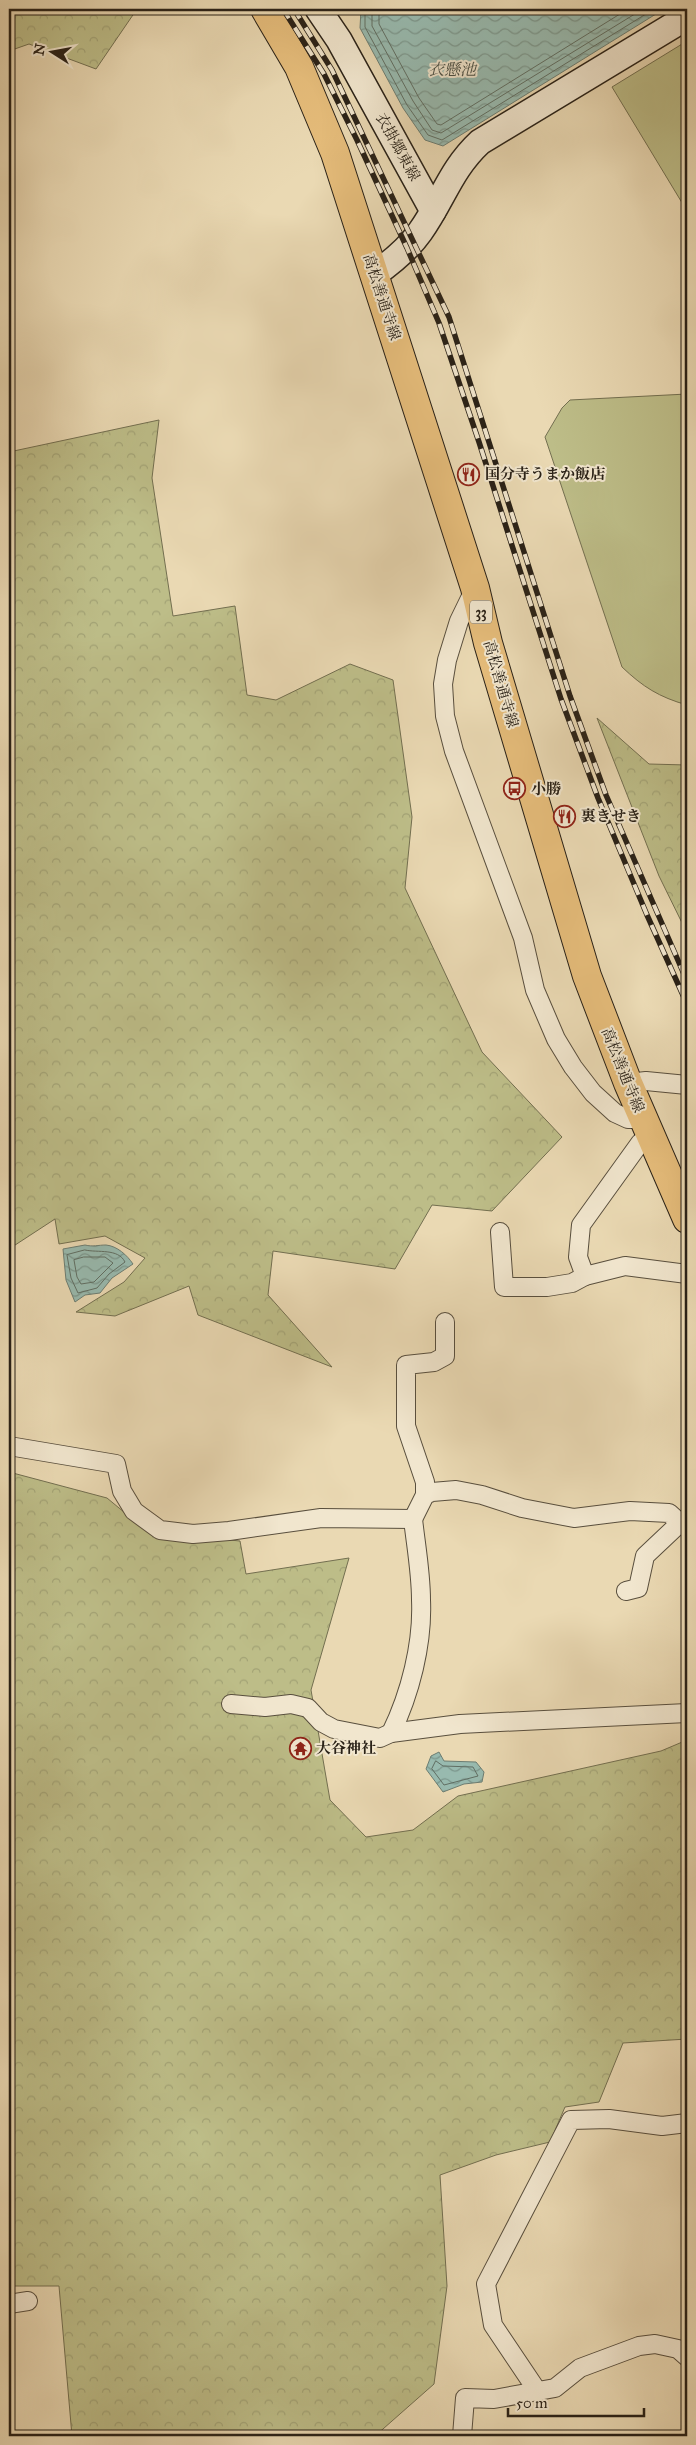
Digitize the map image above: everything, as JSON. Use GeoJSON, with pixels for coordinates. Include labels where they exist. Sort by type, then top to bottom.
{"type":"FeatureCollection","features":[{"type":"Feature","properties":{"kind":"main road","name":"高松善通寺線"},"geometry":{"type":"LineString","coordinates":[[265,9],[299,67],[335,153],[475,588],[494,662],[587,976],[628,1083],[687,1219]]}},
{"type":"Feature","properties":{"kind":"street","name":"衣掛郷東線"},"geometry":{"type":"LineString","coordinates":[[318,9],[338,40],[433,211]]}},
{"type":"Feature","properties":{"kind":"street"},"geometry":{"type":"LineString","coordinates":[[375,274],[407,248],[433,211],[454,171],[466,155],[480,142],[687,17]]}},
{"type":"Feature","properties":{"kind":"street"},"geometry":{"type":"LineString","coordinates":[[475,588],[459,621],[447,660],[443,684],[445,716],[454,751],[523,938],[535,990],[556,1039],[573,1067],[593,1093],[615,1113],[647,1127],[640,1143],[581,1224],[578,1257],[585,1276]]}},
{"type":"Feature","properties":{"kind":"street"},"geometry":{"type":"LineString","coordinates":[[628,1083],[646,1082],[687,1085]]}},
{"type":"Feature","properties":{"kind":"street"},"geometry":{"type":"LineString","coordinates":[[500,1232],[504,1287],[547,1287],[572,1283],[585,1276],[625,1266],[687,1274]]}},
{"type":"Feature","properties":{"kind":"street"},"geometry":{"type":"LineString","coordinates":[[391,1733],[404,1707],[420,1624],[422,1600],[413,1519],[425,1495],[425,1482],[406,1426],[406,1365],[434,1362],[445,1356],[445,1322]]}},
{"type":"Feature","properties":{"kind":"street"},"geometry":{"type":"LineString","coordinates":[[9,1446],[116,1464],[122,1492],[134,1512],[160,1530],[193,1534],[321,1518],[413,1519]]}},
{"type":"Feature","properties":{"kind":"street"},"geometry":{"type":"LineString","coordinates":[[425,1495],[432,1492],[456,1490],[482,1495],[522,1508],[574,1518],[630,1511],[669,1514],[684,1523],[645,1556],[638,1588],[626,1591]]}},
{"type":"Feature","properties":{"kind":"street"},"geometry":{"type":"LineString","coordinates":[[231,1704],[265,1707],[292,1704],[308,1708],[321,1722],[334,1729],[380,1738],[391,1733],[468,1724],[687,1713]]}},
{"type":"Feature","properties":{"kind":"street"},"geometry":{"type":"LineString","coordinates":[[538,2392],[493,2326],[486,2284],[571,2120],[609,2120],[662,2126],[687,2123]]}},
{"type":"Feature","properties":{"kind":"street"},"geometry":{"type":"LineString","coordinates":[[9,2304],[28,2301]]}},
{"type":"Feature","properties":{"kind":"street"},"geometry":{"type":"LineString","coordinates":[[462,2436],[464,2398],[494,2399],[555,2388],[580,2368],[639,2346],[655,2344],[678,2350],[687,2357]]}},
{"type":"Feature","properties":{"kind":"green space"},"geometry":{"type":"Polygon","coordinates":[[[9,9],[137,9],[96,69],[29,44],[9,51],[9,9]]]}},
{"type":"Feature","properties":{"kind":"green space"},"geometry":{"type":"Polygon","coordinates":[[[687,41],[687,211],[612,87],[687,41]]]}},
{"type":"Feature","properties":{"kind":"green space"},"geometry":{"type":"Polygon","coordinates":[[[687,394],[687,705],[652,691],[622,667],[545,437],[562,408],[570,400],[687,394]]]}},
{"type":"Feature","properties":{"kind":"green space"},"geometry":{"type":"Polygon","coordinates":[[[159,420],[152,478],[173,616],[235,606],[247,695],[276,700],[350,664],[393,680],[412,817],[405,888],[482,1052],[562,1137],[492,1211],[432,1205],[395,1269],[273,1251],[268,1295],[332,1367],[198,1315],[189,1286],[115,1316],[76,1312],[124,1282],[145,1258],[105,1236],[59,1244],[55,1219],[9,1249],[9,452],[159,420]]]}},
{"type":"Feature","properties":{"kind":"green space"},"geometry":{"type":"Polygon","coordinates":[[[597,718],[649,764],[687,765],[687,933],[659,876],[597,718]]]}},
{"type":"Feature","properties":{"kind":"green space"},"geometry":{"type":"Polygon","coordinates":[[[9,1472],[107,1498],[148,1532],[240,1541],[246,1574],[349,1558],[311,1690],[330,1800],[366,1837],[413,1830],[458,1796],[661,1751],[687,1740],[687,2039],[623,2043],[599,2102],[565,2107],[550,2142],[496,2155],[440,2175],[447,2286],[434,2384],[375,2436],[72,2436],[59,2286],[9,2286],[9,1472]]]}},
{"type":"Feature","properties":{"kind":"water","name":"衣懸池"},"geometry":{"type":"Polygon","coordinates":[[[361,9],[664,9],[443,146],[425,140],[403,108],[360,28],[361,9]]]}},
{"type":"Feature","properties":{"kind":"water"},"geometry":{"type":"Polygon","coordinates":[[[85,1245],[114,1247],[125,1254],[133,1264],[112,1278],[100,1293],[85,1295],[75,1302],[66,1280],[63,1249],[85,1245]]]}},
{"type":"Feature","properties":{"kind":"water"},"geometry":{"type":"Polygon","coordinates":[[[439,1752],[444,1761],[476,1762],[484,1772],[482,1782],[464,1784],[443,1792],[426,1769],[431,1756],[439,1752]]]}},
{"type":"Feature","properties":{"kind":"railway"},"geometry":{"type":"LineString","coordinates":[[283,9],[324,74],[357,140],[439,323],[561,699],[598,798],[687,1004]]}},
{"type":"Feature","properties":{"kind":"railway"},"geometry":{"type":"LineString","coordinates":[[294,9],[332,70],[449,317],[570,696],[606,795],[687,981]]}},
{"type":"Feature","properties":{"kind":"place","name":"国分寺うまか飯店"},"geometry":{"type":"Point","coordinates":[469,474]}},
{"type":"Feature","properties":{"kind":"place","name":"小勝"},"geometry":{"type":"Point","coordinates":[515,789]}},
{"type":"Feature","properties":{"kind":"place","name":"裏きせき"},"geometry":{"type":"Point","coordinates":[565,816]}},
{"type":"Feature","properties":{"kind":"place","name":"大谷神社"},"geometry":{"type":"Point","coordinates":[300,1748]}}]}
